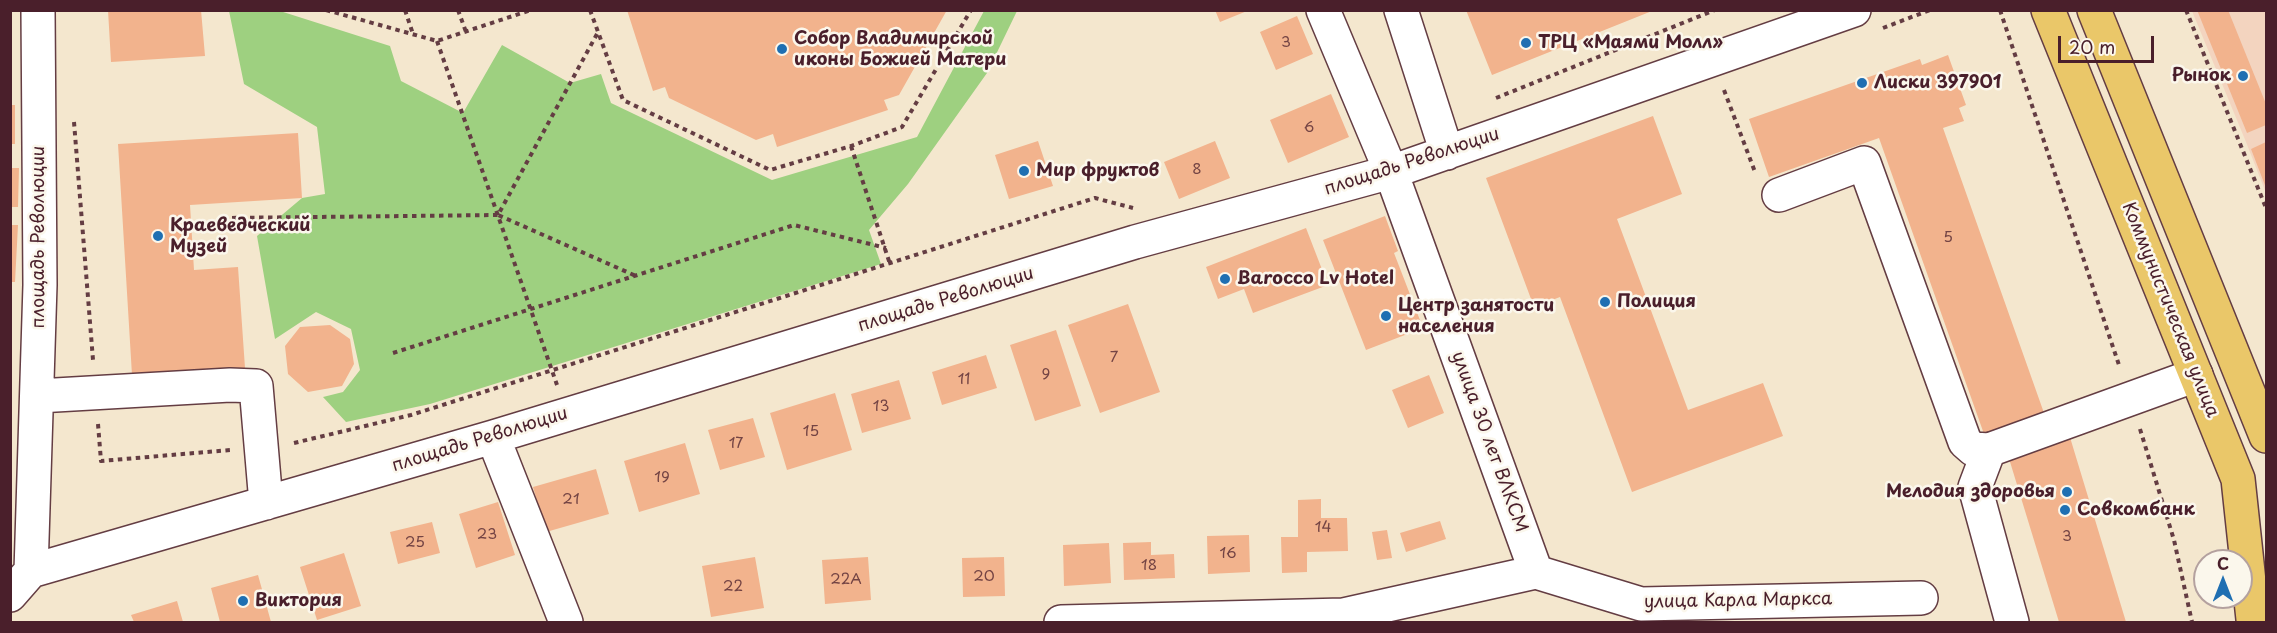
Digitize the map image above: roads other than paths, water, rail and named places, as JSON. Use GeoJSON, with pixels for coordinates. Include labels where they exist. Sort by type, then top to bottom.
{"type":"FeatureCollection","features":[{"type":"Feature","properties":{"kind":"main road","name":"Коммунистическая улица"},"geometry":{"type":"LineString","coordinates":[[2048,10],[2238,479],[2257,614]]}},
{"type":"Feature","properties":{"kind":"main road"},"geometry":{"type":"LineString","coordinates":[[2094,10],[2266,436]]}},
{"type":"Feature","properties":{"kind":"street","name":"площадь Революции"},"geometry":{"type":"LineString","coordinates":[[38,10],[40,285],[38,396],[21,583],[266,503],[493,437],[1135,242],[1391,172],[1854,10]]}},
{"type":"Feature","properties":{"kind":"street","name":"улица 30 лет ВЛКСМ"},"geometry":{"type":"LineString","coordinates":[[1323,10],[1391,172],[1536,572]]}},
{"type":"Feature","properties":{"kind":"street"},"geometry":{"type":"LineString","coordinates":[[1401,10],[1448,153]]}},
{"type":"Feature","properties":{"kind":"street"},"geometry":{"type":"LineString","coordinates":[[1779,195],[1864,163],[1965,442],[1972,449],[1989,450],[2196,375]]}},
{"type":"Feature","properties":{"kind":"street"},"geometry":{"type":"LineString","coordinates":[[38,396],[230,385],[256,386],[266,503]]}},
{"type":"Feature","properties":{"kind":"street"},"geometry":{"type":"LineString","coordinates":[[493,437],[566,622]]}},
{"type":"Feature","properties":{"kind":"street"},"geometry":{"type":"LineString","coordinates":[[1989,450],[1975,487],[2012,622]]}},
{"type":"Feature","properties":{"kind":"street","name":"улица Карла Маркса"},"geometry":{"type":"LineString","coordinates":[[1061,622],[1341,619],[1536,572],[1641,604],[1921,598]]}},
{"type":"Feature","properties":{"kind":"place","name":"ТРЦ «Маями Молл»"},"geometry":{"type":"Point","coordinates":[1526,43]}},
{"type":"Feature","properties":{"kind":"place","name":"Собор Владимирской иконы Божией Матери"},"geometry":{"type":"Point","coordinates":[782,49]}},
{"type":"Feature","properties":{"kind":"place","name":"Рынок"},"geometry":{"type":"Point","coordinates":[2243,76]}},
{"type":"Feature","properties":{"kind":"place","name":"Лиски 397901"},"geometry":{"type":"Point","coordinates":[1862,83]}},
{"type":"Feature","properties":{"kind":"place","name":"Мир фруктов"},"geometry":{"type":"Point","coordinates":[1024,171]}},
{"type":"Feature","properties":{"kind":"place","name":"Краеведческий Музей"},"geometry":{"type":"Point","coordinates":[158,236]}},
{"type":"Feature","properties":{"kind":"place","name":"Barocco Lv Hotel"},"geometry":{"type":"Point","coordinates":[1225,279]}},
{"type":"Feature","properties":{"kind":"place","name":"Полиция"},"geometry":{"type":"Point","coordinates":[1605,302]}},
{"type":"Feature","properties":{"kind":"place","name":"Центр занятости населения"},"geometry":{"type":"Point","coordinates":[1386,316]}},
{"type":"Feature","properties":{"kind":"place","name":"Мелодия здоровья"},"geometry":{"type":"Point","coordinates":[2067,492]}},
{"type":"Feature","properties":{"kind":"place","name":"Совкомбанк"},"geometry":{"type":"Point","coordinates":[2065,510]}},
{"type":"Feature","properties":{"kind":"place","name":"Виктория"},"geometry":{"type":"Point","coordinates":[243,601]}}]}
